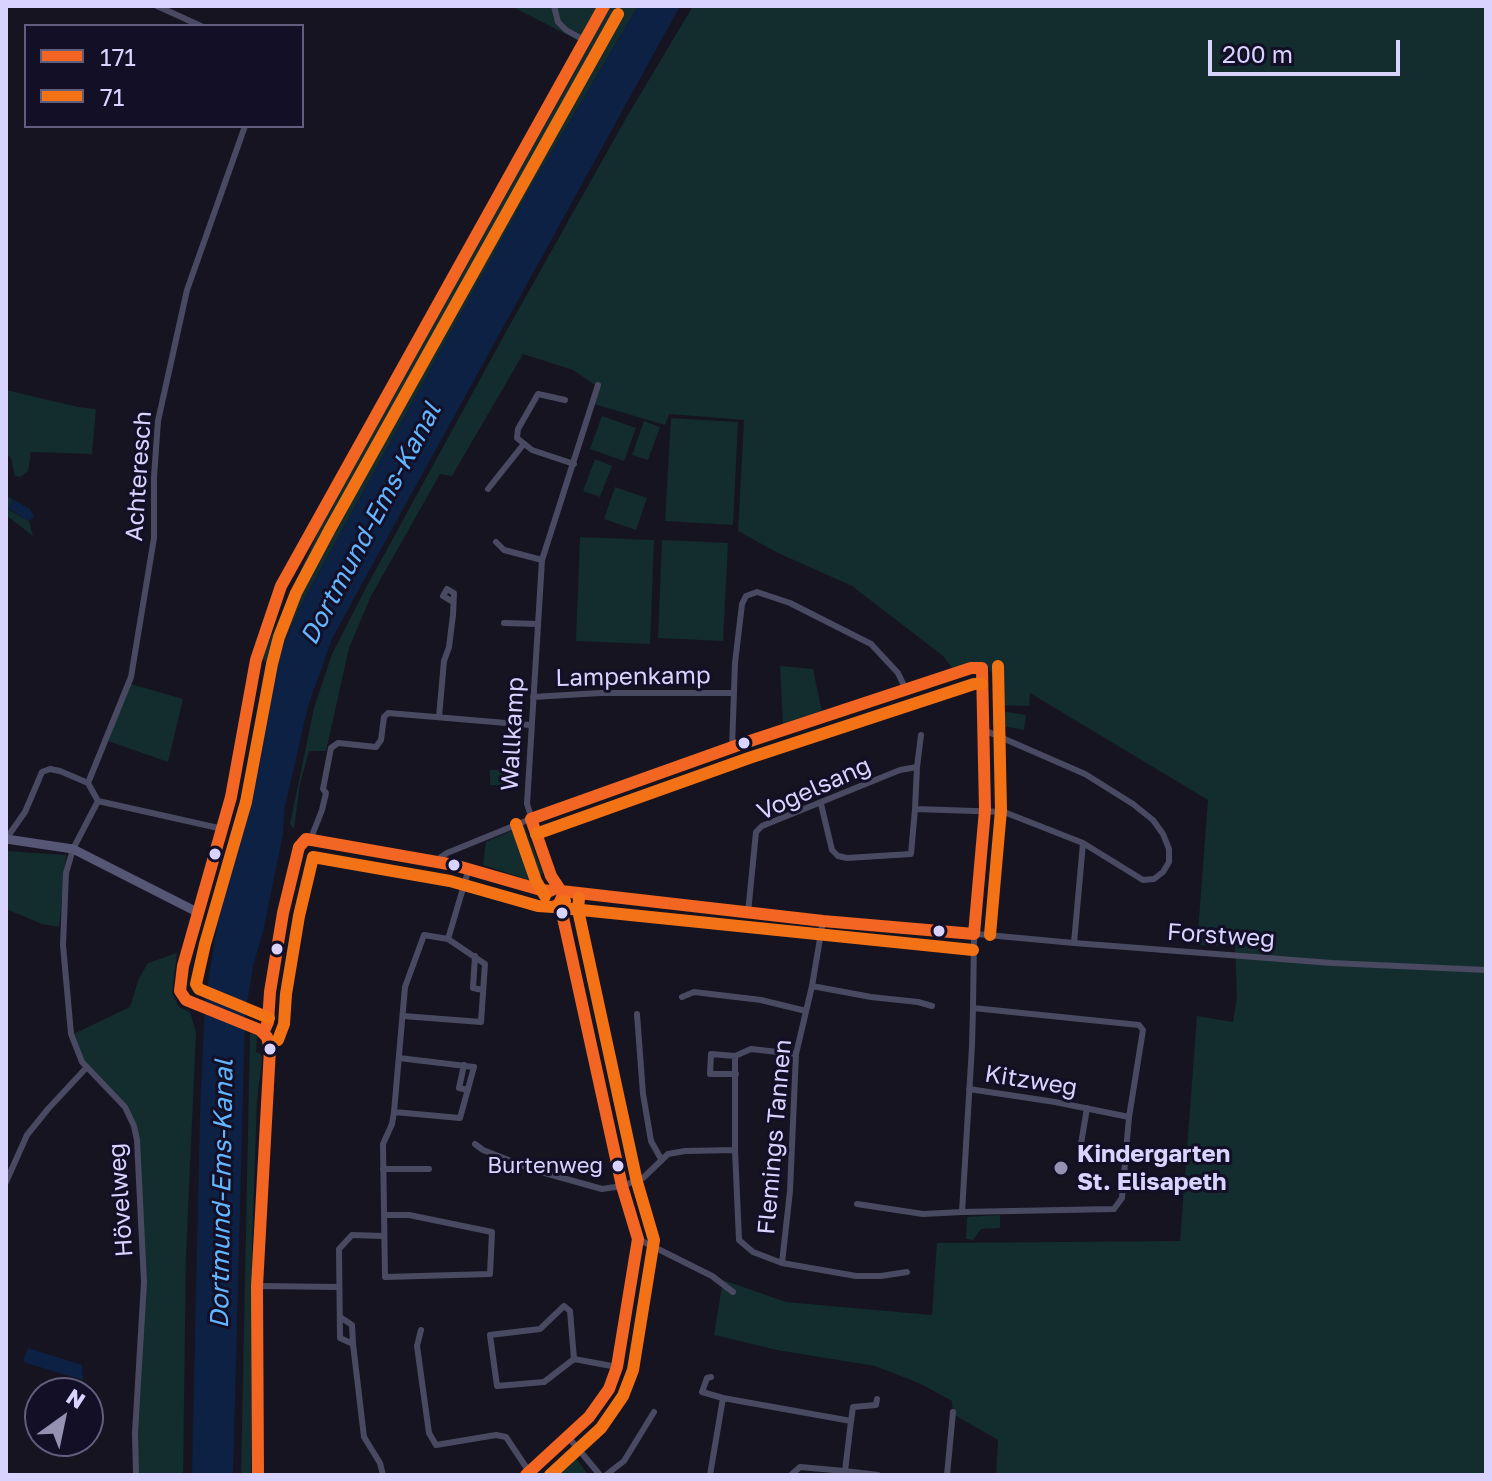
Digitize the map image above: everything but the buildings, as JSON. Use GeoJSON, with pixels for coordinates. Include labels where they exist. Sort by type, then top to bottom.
{"type":"FeatureCollection","features":[{"type":"Feature","properties":{"kind":"main road"},"geometry":{"type":"LineString","coordinates":[[258,1475],[257,1286],[270,1049],[259,1030],[194,1005],[182,996],[180,984],[197,912],[231,797],[256,660],[281,586],[604,6]]}},
{"type":"Feature","properties":{"kind":"main road"},"geometry":{"type":"LineString","coordinates":[[6,839],[73,849],[197,912]]}},
{"type":"Feature","properties":{"kind":"street"},"geometry":{"type":"LineString","coordinates":[[157,6],[197,24]]}},
{"type":"Feature","properties":{"kind":"street"},"geometry":{"type":"LineString","coordinates":[[554,6],[558,22],[584,40]]}},
{"type":"Feature","properties":{"kind":"street","name":"Achteresch"},"geometry":{"type":"LineString","coordinates":[[88,783],[131,677],[154,538],[158,421],[187,290],[244,128]]}},
{"type":"Feature","properties":{"kind":"street","name":"Wallkamp"},"geometry":{"type":"LineString","coordinates":[[561,890],[551,876],[527,804],[542,560],[598,385]]}},
{"type":"Feature","properties":{"kind":"street"},"geometry":{"type":"LineString","coordinates":[[565,400],[538,394],[518,429],[517,438],[523,445],[574,464]]}},
{"type":"Feature","properties":{"kind":"street"},"geometry":{"type":"LineString","coordinates":[[488,489],[523,445]]}},
{"type":"Feature","properties":{"kind":"street"},"geometry":{"type":"LineString","coordinates":[[496,542],[504,550],[542,560]]}},
{"type":"Feature","properties":{"kind":"street"},"geometry":{"type":"LineString","coordinates":[[732,748],[742,604],[746,596],[757,592],[790,603],[871,644],[898,673],[906,690]]}},
{"type":"Feature","properties":{"kind":"street"},"geometry":{"type":"LineString","coordinates":[[439,717],[453,602]]}},
{"type":"Feature","properties":{"kind":"street"},"geometry":{"type":"LineString","coordinates":[[504,623],[538,624]]}},
{"type":"Feature","properties":{"kind":"street"},"geometry":{"type":"LineString","coordinates":[[435,861],[447,853],[531,819],[732,748],[971,668],[982,668],[985,810],[974,934],[962,1212]]}},
{"type":"Feature","properties":{"kind":"street","name":"Lampenkamp"},"geometry":{"type":"LineString","coordinates":[[533,697],[600,693],[734,693]]}},
{"type":"Feature","properties":{"kind":"street"},"geometry":{"type":"LineString","coordinates":[[259,1030],[268,1022],[275,959],[299,847],[311,838],[322,810],[331,748],[338,743],[376,747],[381,740],[384,717],[388,713],[530,725]]}},
{"type":"Feature","properties":{"kind":"street"},"geometry":{"type":"LineString","coordinates":[[915,809],[1004,812],[1083,843],[1143,880],[1154,879],[1163,872],[1169,862],[1169,849],[1163,834],[1153,820],[1133,804],[1085,774],[984,730]]}},
{"type":"Feature","properties":{"kind":"street"},"geometry":{"type":"LineString","coordinates":[[821,804],[832,850],[838,856],[911,854],[921,735]]}},
{"type":"Feature","properties":{"kind":"street","name":"Vogelsang"},"geometry":{"type":"LineString","coordinates":[[748,913],[756,832],[762,826],[900,770],[917,767]]}},
{"type":"Feature","properties":{"kind":"street"},"geometry":{"type":"LineString","coordinates":[[6,839],[25,812],[42,772],[50,769],[88,783],[98,801],[223,829]]}},
{"type":"Feature","properties":{"kind":"street","name":"Hövelweg"},"geometry":{"type":"LineString","coordinates":[[98,801],[73,849],[66,873],[64,975],[71,1034],[81,1060],[125,1107],[137,1140],[144,1282],[135,1433],[136,1475]]}},
{"type":"Feature","properties":{"kind":"street","name":"Forstweg"},"geometry":{"type":"LineString","coordinates":[[311,838],[469,868],[541,890],[823,921],[1074,943],[1332,963],[1486,970]]}},
{"type":"Feature","properties":{"kind":"street"},"geometry":{"type":"LineString","coordinates":[[1074,943],[1083,843]]}},
{"type":"Feature","properties":{"kind":"street"},"geometry":{"type":"LineString","coordinates":[[448,939],[469,868]]}},
{"type":"Feature","properties":{"kind":"street"},"geometry":{"type":"LineString","coordinates":[[421,1330],[417,1346],[429,1433],[436,1445],[496,1435],[506,1437],[528,1474],[600,1405],[617,1367],[638,1239],[622,1186],[562,913],[561,890]]}},
{"type":"Feature","properties":{"kind":"street","name":"Flemings Tannen"},"geometry":{"type":"LineString","coordinates":[[782,1263],[790,1191],[796,1054],[823,921]]}},
{"type":"Feature","properties":{"kind":"street"},"geometry":{"type":"LineString","coordinates":[[385,1215],[409,1215],[492,1232],[490,1274],[385,1277],[383,1144],[394,1112],[405,987],[424,935],[448,939],[485,964],[481,1022],[403,1016]]}},
{"type":"Feature","properties":{"kind":"street"},"geometry":{"type":"LineString","coordinates":[[812,986],[932,1006]]}},
{"type":"Feature","properties":{"kind":"street"},"geometry":{"type":"LineString","coordinates":[[682,997],[694,992],[761,1000],[806,1011]]}},
{"type":"Feature","properties":{"kind":"street"},"geometry":{"type":"LineString","coordinates":[[857,1204],[923,1214],[1114,1209],[1122,1198],[1129,1117],[1143,1030],[1139,1025],[973,1008]]}},
{"type":"Feature","properties":{"kind":"street"},"geometry":{"type":"LineString","coordinates":[[637,1014],[643,1094],[651,1141],[661,1159]]}},
{"type":"Feature","properties":{"kind":"street"},"geometry":{"type":"LineString","coordinates":[[736,1074],[710,1074],[711,1054],[735,1056],[751,1049],[796,1054]]}},
{"type":"Feature","properties":{"kind":"street"},"geometry":{"type":"LineString","coordinates":[[735,1056],[739,1240],[766,1259],[782,1263],[856,1276],[907,1272]]}},
{"type":"Feature","properties":{"kind":"street"},"geometry":{"type":"LineString","coordinates":[[394,1112],[460,1118],[474,1067],[399,1058]]}},
{"type":"Feature","properties":{"kind":"street"},"geometry":{"type":"LineString","coordinates":[[6,1182],[27,1135],[87,1067]]}},
{"type":"Feature","properties":{"kind":"street","name":"Kitzweg"},"geometry":{"type":"LineString","coordinates":[[969,1089],[1129,1117]]}},
{"type":"Feature","properties":{"kind":"street","name":"Kitzweg"},"geometry":{"type":"LineString","coordinates":[[1081,1144],[1087,1108]]}},
{"type":"Feature","properties":{"kind":"street"},"geometry":{"type":"LineString","coordinates":[[475,1144],[576,1184],[602,1189],[643,1178],[661,1159],[685,1151],[735,1150]]}},
{"type":"Feature","properties":{"kind":"street"},"geometry":{"type":"LineString","coordinates":[[383,1169],[429,1169]]}},
{"type":"Feature","properties":{"kind":"street"},"geometry":{"type":"LineString","coordinates":[[353,1344],[340,1338],[339,1249],[352,1235],[384,1236]]}},
{"type":"Feature","properties":{"kind":"street"},"geometry":{"type":"LineString","coordinates":[[638,1239],[712,1276],[733,1292]]}},
{"type":"Feature","properties":{"kind":"street"},"geometry":{"type":"LineString","coordinates":[[257,1286],[339,1287]]}},
{"type":"Feature","properties":{"kind":"street"},"geometry":{"type":"LineString","coordinates":[[574,1359],[570,1311],[564,1306],[540,1329],[490,1335],[497,1386],[544,1382],[574,1359],[617,1367]]}},
{"type":"Feature","properties":{"kind":"street"},"geometry":{"type":"LineString","coordinates":[[340,1317],[352,1325],[364,1437],[380,1463],[383,1475]]}},
{"type":"Feature","properties":{"kind":"street"},"geometry":{"type":"LineString","coordinates":[[711,1377],[707,1378],[702,1392],[851,1421]]}},
{"type":"Feature","properties":{"kind":"street"},"geometry":{"type":"LineString","coordinates":[[710,1475],[723,1398]]}},
{"type":"Feature","properties":{"kind":"street"},"geometry":{"type":"LineString","coordinates":[[845,1471],[853,1407],[876,1405],[877,1399]]}},
{"type":"Feature","properties":{"kind":"street"},"geometry":{"type":"LineString","coordinates":[[606,1475],[624,1461],[654,1412]]}},
{"type":"Feature","properties":{"kind":"street"},"geometry":{"type":"LineString","coordinates":[[947,1475],[953,1412]]}},
{"type":"Feature","properties":{"kind":"street"},"geometry":{"type":"LineString","coordinates":[[569,1438],[600,1475]]}},
{"type":"Feature","properties":{"kind":"street"},"geometry":{"type":"LineString","coordinates":[[791,1475],[800,1467],[878,1475]]}},
{"type":"Feature","properties":{"kind":"green space"},"geometry":{"type":"Polygon","coordinates":[[[511,6],[638,6],[528,192],[302,603],[272,667],[262,659],[264,652],[321,525],[589,46],[511,6]]]}},
{"type":"Feature","properties":{"kind":"green space"},"geometry":{"type":"Polygon","coordinates":[[[693,6],[1486,6],[1486,1475],[996,1475],[998,1440],[953,1414],[952,1401],[921,1384],[875,1366],[777,1350],[714,1335],[723,1280],[786,1302],[932,1315],[937,1243],[1180,1241],[1197,1016],[1233,1022],[1237,997],[1235,946],[1197,945],[1208,800],[1030,693],[1029,706],[994,705],[993,675],[988,667],[978,664],[953,669],[943,656],[852,586],[778,553],[738,531],[744,420],[669,414],[665,425],[594,404],[598,387],[573,370],[523,354],[452,476],[440,474],[371,596],[349,648],[326,751],[309,751],[300,784],[294,829],[290,824],[314,708],[332,654],[507,330],[693,6]]]}},
{"type":"Feature","properties":{"kind":"green space"},"geometry":{"type":"Polygon","coordinates":[[[6,390],[96,409],[92,454],[31,452],[28,471],[20,477],[15,476],[6,452],[6,390]]]}},
{"type":"Feature","properties":{"kind":"green space"},"geometry":{"type":"Polygon","coordinates":[[[602,416],[636,428],[624,461],[590,449],[602,416]]]}},
{"type":"Feature","properties":{"kind":"green space"},"geometry":{"type":"Polygon","coordinates":[[[671,418],[738,422],[733,525],[665,521],[671,418]]]}},
{"type":"Feature","properties":{"kind":"green space"},"geometry":{"type":"Polygon","coordinates":[[[644,421],[660,427],[648,460],[632,455],[644,421]]]}},
{"type":"Feature","properties":{"kind":"green space"},"geometry":{"type":"Polygon","coordinates":[[[595,459],[612,466],[600,497],[583,491],[595,459]]]}},
{"type":"Feature","properties":{"kind":"green space"},"geometry":{"type":"Polygon","coordinates":[[[615,487],[647,498],[636,530],[604,519],[615,487]]]}},
{"type":"Feature","properties":{"kind":"green space"},"geometry":{"type":"Polygon","coordinates":[[[6,496],[12,499],[9,510],[29,521],[33,536],[6,515],[6,496]]]}},
{"type":"Feature","properties":{"kind":"green space"},"geometry":{"type":"Polygon","coordinates":[[[580,537],[654,540],[650,644],[576,641],[580,537]]]}},
{"type":"Feature","properties":{"kind":"green space"},"geometry":{"type":"Polygon","coordinates":[[[662,540],[728,543],[723,641],[658,638],[662,540]]]}},
{"type":"Feature","properties":{"kind":"green space"},"geometry":{"type":"Polygon","coordinates":[[[780,666],[813,669],[822,712],[783,726],[780,666]]]}},
{"type":"Feature","properties":{"kind":"green space"},"geometry":{"type":"Polygon","coordinates":[[[131,684],[183,699],[168,762],[108,741],[131,684]]]}},
{"type":"Feature","properties":{"kind":"green space"},"geometry":{"type":"Polygon","coordinates":[[[995,710],[1026,715],[1024,730],[992,724],[995,710]]]}},
{"type":"Feature","properties":{"kind":"green space"},"geometry":{"type":"Polygon","coordinates":[[[490,770],[516,770],[516,785],[490,785],[490,770]]]}},
{"type":"Feature","properties":{"kind":"green space"},"geometry":{"type":"Polygon","coordinates":[[[524,825],[543,873],[532,881],[483,865],[486,842],[524,825]]]}},
{"type":"Feature","properties":{"kind":"green space"},"geometry":{"type":"Polygon","coordinates":[[[6,851],[66,855],[59,927],[42,924],[6,909],[6,851]]]}},
{"type":"Feature","properties":{"kind":"green space"},"geometry":{"type":"Polygon","coordinates":[[[177,953],[172,993],[179,1007],[190,1012],[196,1032],[186,1255],[183,1475],[136,1475],[144,1241],[132,1116],[83,1061],[73,1034],[130,1007],[139,978],[148,963],[177,953]]]}},
{"type":"Feature","properties":{"kind":"green space"},"geometry":{"type":"Polygon","coordinates":[[[250,1033],[257,1036],[256,1052],[261,1054],[262,1061],[257,1100],[252,1246],[251,1475],[241,1475],[250,1033]]]}},
{"type":"Feature","properties":{"kind":"green space"},"geometry":{"type":"Polygon","coordinates":[[[1000,1215],[1000,1228],[981,1229],[973,1240],[966,1239],[967,1217],[1000,1215]]]}},
{"type":"Feature","properties":{"kind":"green space"},"geometry":{"type":"Polygon","coordinates":[[[568,1450],[588,1475],[541,1475],[568,1450]]]}},
{"type":"Feature","properties":{"kind":"water","name":"Dortmund-Ems-Kanal"},"geometry":{"type":"Polygon","coordinates":[[[638,6],[680,6],[332,639],[308,706],[284,811],[283,834],[245,1016],[233,1475],[192,1475],[205,1002],[221,901],[268,679],[302,603],[528,192],[638,6]]]}},
{"type":"Feature","properties":{"kind":"water"},"geometry":{"type":"Polygon","coordinates":[[[12,499],[30,509],[34,516],[29,521],[9,509],[12,499]]]}},
{"type":"Feature","properties":{"kind":"water"},"geometry":{"type":"Polygon","coordinates":[[[28,1348],[82,1365],[83,1377],[73,1377],[23,1360],[28,1348]]]}},
{"type":"Feature","properties":{"kind":"transit line","name":"171"},"geometry":{"type":"LineString","coordinates":[[258,1475],[257,1286],[270,1049],[267,1037],[260,1030],[186,1000],[180,991],[183,966],[231,797],[256,660],[281,586],[604,6]]}},
{"type":"Feature","properties":{"kind":"transit line","name":"71"},"geometry":{"type":"LineString","coordinates":[[269,1018],[199,989],[196,984],[246,802],[279,637],[296,593],[330,529],[618,14]]}},
{"type":"Feature","properties":{"kind":"transit line","name":"71"},"geometry":{"type":"LineString","coordinates":[[990,935],[1001,810],[998,666]]}},
{"type":"Feature","properties":{"kind":"transit line","name":"171"},"geometry":{"type":"LineString","coordinates":[[531,819],[744,743],[971,668],[982,668]]}},
{"type":"Feature","properties":{"kind":"transit line","name":"171"},"geometry":{"type":"LineString","coordinates":[[974,934],[985,810],[982,668]]}},
{"type":"Feature","properties":{"kind":"transit line","name":"71"},"geometry":{"type":"LineString","coordinates":[[536,834],[749,758],[974,684],[982,684]]}},
{"type":"Feature","properties":{"kind":"transit line","name":"171"},"geometry":{"type":"LineString","coordinates":[[531,819],[551,876],[561,891],[823,921],[974,934]]}},
{"type":"Feature","properties":{"kind":"transit line","name":"71"},"geometry":{"type":"LineString","coordinates":[[516,824],[536,881],[545,896]]}},
{"type":"Feature","properties":{"kind":"transit line","name":"171"},"geometry":{"type":"LineString","coordinates":[[263,1033],[268,1022],[283,913],[299,847],[306,839],[454,865],[541,890],[550,891],[558,887]]}},
{"type":"Feature","properties":{"kind":"transit line","name":"71"},"geometry":{"type":"LineString","coordinates":[[278,1040],[284,1024],[299,916],[313,857],[450,881],[538,906],[553,907],[565,901]]}},
{"type":"Feature","properties":{"kind":"transit line","name":"171"},"geometry":{"type":"LineString","coordinates":[[526,1475],[589,1417],[609,1389],[617,1367],[638,1239],[622,1186],[562,913],[560,902],[564,892]]}},
{"type":"Feature","properties":{"kind":"transit line","name":"71"},"geometry":{"type":"LineString","coordinates":[[550,1475],[601,1428],[623,1396],[633,1370],[654,1240],[637,1182],[578,910],[579,898]]}},
{"type":"Feature","properties":{"kind":"transit line","name":"71"},"geometry":{"type":"LineString","coordinates":[[562,908],[973,950]]}},
{"type":"Feature","properties":{"kind":"place","name":"Burtenweg"},"geometry":{"type":"Point","coordinates":[618,1166]}},
{"type":"Feature","properties":{"kind":"place","name":"Kindergarten St. Elisapeth"},"geometry":{"type":"Point","coordinates":[1061,1168]}}]}
